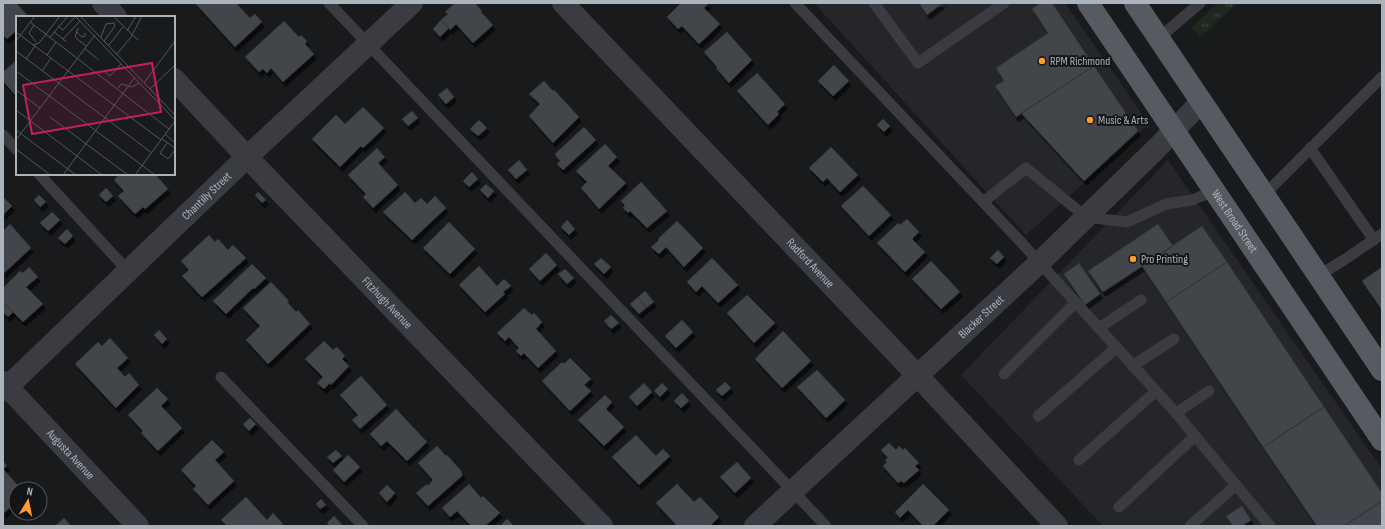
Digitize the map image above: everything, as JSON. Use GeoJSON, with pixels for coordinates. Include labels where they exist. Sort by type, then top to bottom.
{"type":"FeatureCollection","features":[{"type":"Feature","properties":{"kind":"main road","name":"West Broad Street"},"geometry":{"type":"LineString","coordinates":[[1088,3],[1382,440]]}},
{"type":"Feature","properties":{"kind":"main road"},"geometry":{"type":"LineString","coordinates":[[1136,3],[1382,370]]}},
{"type":"Feature","properties":{"kind":"street"},"geometry":{"type":"LineString","coordinates":[[103,3],[115,16]]}},
{"type":"Feature","properties":{"kind":"street","name":"Chantilly Street"},"geometry":{"type":"LineString","coordinates":[[5,386],[412,3]]}},
{"type":"Feature","properties":{"kind":"street","name":"Radford Avenue"},"geometry":{"type":"LineString","coordinates":[[563,3],[918,376],[1057,526]]}},
{"type":"Feature","properties":{"kind":"street","name":"Fitzhugh Avenue"},"geometry":{"type":"LineString","coordinates":[[175,80],[247,157],[602,526]]}},
{"type":"Feature","properties":{"kind":"street","name":"Blacker Street"},"geometry":{"type":"LineString","coordinates":[[755,526],[792,490],[918,376],[1039,263],[1174,131],[1201,102]]}},
{"type":"Feature","properties":{"kind":"street","name":"Augusta Avenue"},"geometry":{"type":"LineString","coordinates":[[5,386],[138,526]]}},
{"type":"Feature","properties":{"kind":"lane"},"geometry":{"type":"LineString","coordinates":[[329,3],[826,526]]}},
{"type":"Feature","properties":{"kind":"lane"},"geometry":{"type":"LineString","coordinates":[[796,3],[1099,328],[1196,436],[1270,526]]}},
{"type":"Feature","properties":{"kind":"lane"},"geometry":{"type":"LineString","coordinates":[[874,3],[918,63],[1004,3]]}},
{"type":"Feature","properties":{"kind":"lane"},"geometry":{"type":"LineString","coordinates":[[1159,38],[1200,3]]}},
{"type":"Feature","properties":{"kind":"lane"},"geometry":{"type":"LineString","coordinates":[[1264,195],[1382,77]]}},
{"type":"Feature","properties":{"kind":"lane"},"geometry":{"type":"LineString","coordinates":[[3,135],[16,149]]}},
{"type":"Feature","properties":{"kind":"lane"},"geometry":{"type":"LineString","coordinates":[[1310,148],[1378,237],[1318,276]]}},
{"type":"Feature","properties":{"kind":"lane"},"geometry":{"type":"LineString","coordinates":[[983,202],[1026,168],[1086,217],[1127,222],[1166,204],[1192,200],[1214,191]]}},
{"type":"Feature","properties":{"kind":"lane"},"geometry":{"type":"LineString","coordinates":[[40,175],[128,271]]}},
{"type":"Feature","properties":{"kind":"lane"},"geometry":{"type":"LineString","coordinates":[[1099,328],[1141,300]]}},
{"type":"Feature","properties":{"kind":"lane"},"geometry":{"type":"LineString","coordinates":[[1004,374],[1075,303]]}},
{"type":"Feature","properties":{"kind":"lane"},"geometry":{"type":"LineString","coordinates":[[1132,366],[1174,339]]}},
{"type":"Feature","properties":{"kind":"lane"},"geometry":{"type":"LineString","coordinates":[[1038,416],[1116,348]]}},
{"type":"Feature","properties":{"kind":"lane"},"geometry":{"type":"LineString","coordinates":[[221,377],[363,526]]}},
{"type":"Feature","properties":{"kind":"lane"},"geometry":{"type":"LineString","coordinates":[[1079,460],[1156,391]]}},
{"type":"Feature","properties":{"kind":"lane"},"geometry":{"type":"LineString","coordinates":[[1176,413],[1209,391]]}},
{"type":"Feature","properties":{"kind":"lane"},"geometry":{"type":"LineString","coordinates":[[1119,507],[1196,436]]}},
{"type":"Feature","properties":{"kind":"lane"},"geometry":{"type":"LineString","coordinates":[[1190,526],[1236,485]]}},
{"type":"Feature","properties":{"kind":"shaded area"},"geometry":{"type":"Polygon","coordinates":[[[814,3],[1065,3],[1149,124],[1026,235],[814,3]]]}},
{"type":"Feature","properties":{"kind":"shaded area"},"geometry":{"type":"Polygon","coordinates":[[[1168,160],[1382,469],[1382,526],[1103,526],[961,375],[1168,160]]]}},
{"type":"Feature","properties":{"kind":"green space"},"geometry":{"type":"Polygon","coordinates":[[[1218,3],[1238,3],[1200,37],[1192,27],[1218,3]]]}},
{"type":"Feature","properties":{"kind":"building"},"geometry":{"type":"Polygon","coordinates":[[[3,3],[16,3],[28,16],[16,16],[16,31],[7,39],[3,35],[3,3]]]}},
{"type":"Feature","properties":{"kind":"building"},"geometry":{"type":"Polygon","coordinates":[[[195,3],[236,3],[250,18],[255,14],[262,22],[235,47],[195,3]]]}},
{"type":"Feature","properties":{"kind":"building"},"geometry":{"type":"Polygon","coordinates":[[[455,3],[475,3],[493,25],[473,43],[456,24],[450,30],[441,20],[448,14],[445,12],[455,3]]]}},
{"type":"Feature","properties":{"kind":"building"},"geometry":{"type":"Polygon","coordinates":[[[681,3],[709,3],[704,8],[720,24],[699,44],[682,26],[678,29],[667,17],[681,3]]]}},
{"type":"Feature","properties":{"kind":"building"},"geometry":{"type":"Polygon","coordinates":[[[919,3],[943,3],[927,15],[919,3]]]}},
{"type":"Feature","properties":{"kind":"building"},"geometry":{"type":"Polygon","coordinates":[[[1040,3],[1052,3],[1094,66],[1016,117],[995,86],[1004,81],[996,68],[1048,33],[1032,9],[1040,3]]]}},
{"type":"Feature","properties":{"kind":"building"},"geometry":{"type":"Polygon","coordinates":[[[441,20],[449,28],[440,37],[433,29],[441,20]]]}},
{"type":"Feature","properties":{"kind":"building"},"geometry":{"type":"Polygon","coordinates":[[[284,21],[299,37],[301,35],[307,41],[305,44],[314,54],[283,82],[271,68],[267,73],[263,69],[259,72],[245,57],[284,21]]]}},
{"type":"Feature","properties":{"kind":"building"},"geometry":{"type":"Polygon","coordinates":[[[727,32],[752,60],[729,83],[704,52],[727,32]]]}},
{"type":"Feature","properties":{"kind":"building"},"geometry":{"type":"Polygon","coordinates":[[[16,61],[16,96],[3,81],[3,72],[16,61]]]}},
{"type":"Feature","properties":{"kind":"building"},"geometry":{"type":"Polygon","coordinates":[[[834,65],[849,81],[833,96],[818,81],[834,65]]]}},
{"type":"Feature","properties":{"kind":"building"},"geometry":{"type":"Polygon","coordinates":[[[1094,66],[1138,131],[1084,181],[1021,113],[1094,66]]]}},
{"type":"Feature","properties":{"kind":"building"},"geometry":{"type":"Polygon","coordinates":[[[757,73],[785,104],[777,112],[779,114],[768,125],[737,91],[757,73]]]}},
{"type":"Feature","properties":{"kind":"building"},"geometry":{"type":"Polygon","coordinates":[[[544,81],[579,117],[553,143],[529,116],[540,104],[529,94],[544,81]]]}},
{"type":"Feature","properties":{"kind":"building"},"geometry":{"type":"Polygon","coordinates":[[[447,88],[454,97],[446,104],[438,95],[447,88]]]}},
{"type":"Feature","properties":{"kind":"building"},"geometry":{"type":"Polygon","coordinates":[[[363,107],[384,128],[363,148],[361,146],[340,167],[312,139],[336,115],[345,124],[363,107]]]}},
{"type":"Feature","properties":{"kind":"building"},"geometry":{"type":"Polygon","coordinates":[[[412,111],[418,118],[408,126],[402,119],[412,111]]]}},
{"type":"Feature","properties":{"kind":"building"},"geometry":{"type":"Polygon","coordinates":[[[883,119],[890,126],[884,132],[877,125],[883,119]]]}},
{"type":"Feature","properties":{"kind":"building"},"geometry":{"type":"Polygon","coordinates":[[[479,120],[487,128],[478,136],[470,129],[479,120]]]}},
{"type":"Feature","properties":{"kind":"building"},"geometry":{"type":"Polygon","coordinates":[[[584,127],[596,140],[563,170],[557,164],[560,161],[555,154],[584,127]]]}},
{"type":"Feature","properties":{"kind":"building"},"geometry":{"type":"Polygon","coordinates":[[[605,144],[617,157],[608,166],[626,183],[599,209],[581,188],[587,182],[576,171],[605,144]]]}},
{"type":"Feature","properties":{"kind":"building"},"geometry":{"type":"Polygon","coordinates":[[[831,147],[858,175],[840,192],[827,178],[823,182],[809,168],[831,147]]]}},
{"type":"Feature","properties":{"kind":"building"},"geometry":{"type":"Polygon","coordinates":[[[377,148],[385,157],[378,163],[398,185],[373,208],[363,197],[366,194],[348,175],[377,148]]]}},
{"type":"Feature","properties":{"kind":"building"},"geometry":{"type":"Polygon","coordinates":[[[519,160],[527,170],[516,179],[508,170],[519,160]]]}},
{"type":"Feature","properties":{"kind":"building"},"geometry":{"type":"Polygon","coordinates":[[[472,172],[478,179],[469,187],[463,181],[472,172]]]}},
{"type":"Feature","properties":{"kind":"building"},"geometry":{"type":"Polygon","coordinates":[[[119,175],[156,175],[168,189],[145,209],[143,207],[135,214],[118,196],[124,191],[114,180],[119,175]]]}},
{"type":"Feature","properties":{"kind":"building"},"geometry":{"type":"Polygon","coordinates":[[[641,182],[667,211],[647,228],[630,211],[628,213],[623,208],[625,205],[621,201],[641,182]]]}},
{"type":"Feature","properties":{"kind":"building"},"geometry":{"type":"Polygon","coordinates":[[[486,184],[494,191],[488,198],[480,190],[486,184]]]}},
{"type":"Feature","properties":{"kind":"building"},"geometry":{"type":"Polygon","coordinates":[[[863,186],[891,215],[869,236],[841,206],[863,186]]]}},
{"type":"Feature","properties":{"kind":"building"},"geometry":{"type":"Polygon","coordinates":[[[106,188],[113,196],[106,202],[99,195],[106,188]]]}},
{"type":"Feature","properties":{"kind":"building"},"geometry":{"type":"Polygon","coordinates":[[[258,192],[266,200],[262,203],[255,195],[258,192]]]}},
{"type":"Feature","properties":{"kind":"building"},"geometry":{"type":"Polygon","coordinates":[[[405,192],[415,203],[421,198],[427,204],[435,196],[446,208],[412,240],[383,212],[405,192]]]}},
{"type":"Feature","properties":{"kind":"building"},"geometry":{"type":"Polygon","coordinates":[[[39,195],[46,202],[40,207],[34,200],[39,195]]]}},
{"type":"Feature","properties":{"kind":"building"},"geometry":{"type":"Polygon","coordinates":[[[3,197],[12,206],[3,215],[3,197]]]}},
{"type":"Feature","properties":{"kind":"building"},"geometry":{"type":"Polygon","coordinates":[[[52,212],[60,220],[48,231],[40,223],[52,212]]]}},
{"type":"Feature","properties":{"kind":"building"},"geometry":{"type":"Polygon","coordinates":[[[907,219],[919,232],[912,239],[925,252],[905,272],[877,243],[898,223],[900,225],[907,219]]]}},
{"type":"Feature","properties":{"kind":"building"},"geometry":{"type":"Polygon","coordinates":[[[567,220],[575,229],[569,235],[561,227],[567,220]]]}},
{"type":"Feature","properties":{"kind":"building"},"geometry":{"type":"Polygon","coordinates":[[[677,221],[703,248],[684,267],[666,247],[659,254],[651,247],[677,221]]]}},
{"type":"Feature","properties":{"kind":"building"},"geometry":{"type":"Polygon","coordinates":[[[449,222],[475,249],[450,274],[423,248],[449,222]]]}},
{"type":"Feature","properties":{"kind":"building"},"geometry":{"type":"Polygon","coordinates":[[[10,224],[31,248],[3,274],[3,231],[10,224]]]}},
{"type":"Feature","properties":{"kind":"building"},"geometry":{"type":"Polygon","coordinates":[[[1158,224],[1173,246],[1103,292],[1088,271],[1158,224]]]}},
{"type":"Feature","properties":{"kind":"building"},"geometry":{"type":"Polygon","coordinates":[[[1202,226],[1227,262],[1166,302],[1142,266],[1202,226]]]}},
{"type":"Feature","properties":{"kind":"building"},"geometry":{"type":"Polygon","coordinates":[[[67,229],[73,236],[65,244],[58,238],[67,229]]]}},
{"type":"Feature","properties":{"kind":"building"},"geometry":{"type":"Polygon","coordinates":[[[209,235],[215,242],[218,239],[228,250],[233,245],[246,258],[202,297],[182,276],[189,270],[181,261],[209,235]]]}},
{"type":"Feature","properties":{"kind":"building"},"geometry":{"type":"Polygon","coordinates":[[[998,250],[1004,257],[997,264],[990,258],[998,250]]]}},
{"type":"Feature","properties":{"kind":"building"},"geometry":{"type":"Polygon","coordinates":[[[546,253],[557,265],[540,281],[529,269],[546,253]]]}},
{"type":"Feature","properties":{"kind":"building"},"geometry":{"type":"Polygon","coordinates":[[[601,258],[611,267],[604,274],[594,264],[601,258]]]}},
{"type":"Feature","properties":{"kind":"building"},"geometry":{"type":"Polygon","coordinates":[[[712,258],[738,285],[718,303],[702,286],[696,292],[687,282],[712,258]]]}},
{"type":"Feature","properties":{"kind":"building"},"geometry":{"type":"Polygon","coordinates":[[[931,261],[960,292],[941,309],[912,279],[931,261]]]}},
{"type":"Feature","properties":{"kind":"building"},"geometry":{"type":"Polygon","coordinates":[[[1227,262],[1324,407],[1263,447],[1166,302],[1227,262]]]}},
{"type":"Feature","properties":{"kind":"building"},"geometry":{"type":"Polygon","coordinates":[[[1079,263],[1100,294],[1085,305],[1064,274],[1079,263]]]}},
{"type":"Feature","properties":{"kind":"building"},"geometry":{"type":"Polygon","coordinates":[[[252,264],[266,278],[254,289],[253,288],[226,314],[213,301],[252,264]]]}},
{"type":"Feature","properties":{"kind":"building"},"geometry":{"type":"Polygon","coordinates":[[[479,266],[497,286],[504,279],[511,286],[503,292],[505,294],[485,312],[459,285],[479,266]]]}},
{"type":"Feature","properties":{"kind":"building"},"geometry":{"type":"Polygon","coordinates":[[[29,267],[38,277],[26,287],[43,304],[23,322],[3,302],[3,288],[20,271],[23,273],[29,267]]]}},
{"type":"Feature","properties":{"kind":"building"},"geometry":{"type":"Polygon","coordinates":[[[1382,267],[1382,310],[1362,281],[1382,267]]]}},
{"type":"Feature","properties":{"kind":"building"},"geometry":{"type":"Polygon","coordinates":[[[565,269],[574,278],[567,284],[558,274],[565,269]]]}},
{"type":"Feature","properties":{"kind":"building"},"geometry":{"type":"Polygon","coordinates":[[[271,282],[288,300],[288,303],[296,312],[298,310],[310,324],[268,364],[246,340],[260,326],[243,308],[271,282]]]}},
{"type":"Feature","properties":{"kind":"building"},"geometry":{"type":"Polygon","coordinates":[[[645,291],[654,302],[646,308],[638,297],[645,291]]]}},
{"type":"Feature","properties":{"kind":"building"},"geometry":{"type":"Polygon","coordinates":[[[747,295],[775,323],[754,343],[727,313],[747,295]]]}},
{"type":"Feature","properties":{"kind":"building"},"geometry":{"type":"Polygon","coordinates":[[[638,297],[646,308],[639,314],[630,304],[638,297]]]}},
{"type":"Feature","properties":{"kind":"building"},"geometry":{"type":"Polygon","coordinates":[[[3,302],[13,312],[8,317],[3,312],[3,302]]]}},
{"type":"Feature","properties":{"kind":"building"},"geometry":{"type":"Polygon","coordinates":[[[524,308],[532,315],[534,313],[542,322],[536,329],[556,351],[538,368],[524,353],[521,356],[516,351],[519,348],[509,337],[505,341],[497,333],[524,308]]]}},
{"type":"Feature","properties":{"kind":"building"},"geometry":{"type":"Polygon","coordinates":[[[611,315],[619,323],[611,329],[604,321],[611,315]]]}},
{"type":"Feature","properties":{"kind":"building"},"geometry":{"type":"Polygon","coordinates":[[[682,320],[693,332],[676,348],[665,336],[682,320]]]}},
{"type":"Feature","properties":{"kind":"building"},"geometry":{"type":"Polygon","coordinates":[[[159,330],[167,339],[162,344],[154,335],[159,330]]]}},
{"type":"Feature","properties":{"kind":"building"},"geometry":{"type":"Polygon","coordinates":[[[783,331],[811,361],[782,388],[755,359],[783,331]]]}},
{"type":"Feature","properties":{"kind":"building"},"geometry":{"type":"Polygon","coordinates":[[[110,338],[128,358],[117,368],[125,377],[129,373],[139,385],[116,408],[75,364],[98,342],[102,346],[110,338]]]}},
{"type":"Feature","properties":{"kind":"building"},"geometry":{"type":"Polygon","coordinates":[[[324,341],[333,350],[337,347],[345,356],[342,359],[349,366],[331,385],[330,383],[324,389],[317,383],[323,377],[305,359],[324,341]]]}},
{"type":"Feature","properties":{"kind":"building"},"geometry":{"type":"Polygon","coordinates":[[[570,358],[591,379],[584,385],[591,391],[570,411],[542,381],[562,362],[564,364],[570,358]]]}},
{"type":"Feature","properties":{"kind":"building"},"geometry":{"type":"Polygon","coordinates":[[[817,370],[845,400],[826,418],[797,387],[817,370]]]}},
{"type":"Feature","properties":{"kind":"building"},"geometry":{"type":"Polygon","coordinates":[[[361,376],[387,405],[360,429],[352,420],[358,415],[340,395],[361,376]]]}},
{"type":"Feature","properties":{"kind":"building"},"geometry":{"type":"Polygon","coordinates":[[[725,382],[731,388],[722,396],[716,390],[725,382]]]}},
{"type":"Feature","properties":{"kind":"building"},"geometry":{"type":"Polygon","coordinates":[[[644,383],[652,392],[637,406],[629,397],[644,383]]]}},
{"type":"Feature","properties":{"kind":"building"},"geometry":{"type":"Polygon","coordinates":[[[662,383],[668,389],[660,397],[654,391],[662,383]]]}},
{"type":"Feature","properties":{"kind":"building"},"geometry":{"type":"Polygon","coordinates":[[[157,388],[168,399],[161,406],[182,428],[158,451],[141,433],[143,431],[128,415],[157,388]]]}},
{"type":"Feature","properties":{"kind":"building"},"geometry":{"type":"Polygon","coordinates":[[[682,393],[689,401],[681,408],[674,401],[682,393]]]}},
{"type":"Feature","properties":{"kind":"building"},"geometry":{"type":"Polygon","coordinates":[[[605,395],[612,402],[606,409],[624,427],[604,446],[578,420],[605,395]]]}},
{"type":"Feature","properties":{"kind":"building"},"geometry":{"type":"Polygon","coordinates":[[[1324,407],[1382,493],[1382,501],[1344,526],[1317,526],[1263,447],[1324,407]]]}},
{"type":"Feature","properties":{"kind":"building"},"geometry":{"type":"Polygon","coordinates":[[[396,409],[427,442],[407,461],[387,441],[381,446],[370,434],[396,409]]]}},
{"type":"Feature","properties":{"kind":"building"},"geometry":{"type":"Polygon","coordinates":[[[250,418],[256,424],[249,431],[243,424],[250,418]]]}},
{"type":"Feature","properties":{"kind":"building"},"geometry":{"type":"Polygon","coordinates":[[[636,435],[656,456],[663,449],[670,456],[639,485],[612,457],[636,435]]]}},
{"type":"Feature","properties":{"kind":"building"},"geometry":{"type":"Polygon","coordinates":[[[212,440],[224,452],[215,460],[234,481],[208,505],[193,489],[196,486],[181,470],[212,440]]]}},
{"type":"Feature","properties":{"kind":"building"},"geometry":{"type":"Polygon","coordinates":[[[889,443],[896,450],[899,446],[903,450],[905,448],[919,463],[915,466],[919,470],[904,483],[901,481],[898,483],[883,466],[887,462],[885,460],[888,458],[881,450],[889,443]]]}},
{"type":"Feature","properties":{"kind":"building"},"geometry":{"type":"Polygon","coordinates":[[[437,446],[446,456],[447,455],[463,475],[428,506],[416,493],[427,484],[428,486],[433,480],[418,463],[437,446]]]}},
{"type":"Feature","properties":{"kind":"building"},"geometry":{"type":"Polygon","coordinates":[[[336,450],[342,456],[333,463],[327,457],[336,450]]]}},
{"type":"Feature","properties":{"kind":"building"},"geometry":{"type":"Polygon","coordinates":[[[348,455],[360,467],[344,482],[333,470],[348,455]]]}},
{"type":"Feature","properties":{"kind":"building"},"geometry":{"type":"Polygon","coordinates":[[[3,461],[7,466],[3,469],[3,461]]]}},
{"type":"Feature","properties":{"kind":"building"},"geometry":{"type":"Polygon","coordinates":[[[737,462],[751,478],[735,493],[720,477],[737,462]]]}},
{"type":"Feature","properties":{"kind":"building"},"geometry":{"type":"Polygon","coordinates":[[[3,469],[14,481],[8,481],[8,509],[3,514],[3,469]]]}},
{"type":"Feature","properties":{"kind":"building"},"geometry":{"type":"Polygon","coordinates":[[[469,484],[481,498],[483,496],[500,513],[485,526],[471,526],[457,511],[450,517],[442,508],[469,484]]]}},
{"type":"Feature","properties":{"kind":"building"},"geometry":{"type":"Polygon","coordinates":[[[677,484],[694,502],[700,497],[719,517],[710,526],[677,526],[656,503],[677,484]]]}},
{"type":"Feature","properties":{"kind":"building"},"geometry":{"type":"Polygon","coordinates":[[[923,484],[949,510],[933,526],[923,526],[908,510],[900,518],[895,512],[923,484]]]}},
{"type":"Feature","properties":{"kind":"building"},"geometry":{"type":"Polygon","coordinates":[[[387,485],[395,493],[387,502],[379,493],[387,485]]]}},
{"type":"Feature","properties":{"kind":"building"},"geometry":{"type":"Polygon","coordinates":[[[246,497],[267,520],[273,513],[283,524],[281,526],[227,526],[221,520],[246,497]]]}},
{"type":"Feature","properties":{"kind":"building"},"geometry":{"type":"Polygon","coordinates":[[[321,499],[326,505],[320,509],[316,504],[321,499]]]}},
{"type":"Feature","properties":{"kind":"building"},"geometry":{"type":"Polygon","coordinates":[[[1382,501],[1382,526],[1344,526],[1382,501]]]}},
{"type":"Feature","properties":{"kind":"building"},"geometry":{"type":"Polygon","coordinates":[[[1242,506],[1251,520],[1242,526],[1233,526],[1226,516],[1242,506]]]}},
{"type":"Feature","properties":{"kind":"building"},"geometry":{"type":"Polygon","coordinates":[[[334,516],[343,526],[330,526],[327,523],[334,516]]]}},
{"type":"Feature","properties":{"kind":"building"},"geometry":{"type":"Polygon","coordinates":[[[64,518],[71,526],[55,526],[64,518]]]}},
{"type":"Feature","properties":{"kind":"building"},"geometry":{"type":"Polygon","coordinates":[[[507,519],[514,526],[500,526],[507,519]]]}},
{"type":"Feature","properties":{"kind":"place","name":"RPM Richmond"},"geometry":{"type":"Point","coordinates":[1042,61]}},
{"type":"Feature","properties":{"kind":"place","name":"Music & Arts"},"geometry":{"type":"Point","coordinates":[1090,120]}},
{"type":"Feature","properties":{"kind":"place","name":"Pro Printing"},"geometry":{"type":"Point","coordinates":[1133,259]}}]}
